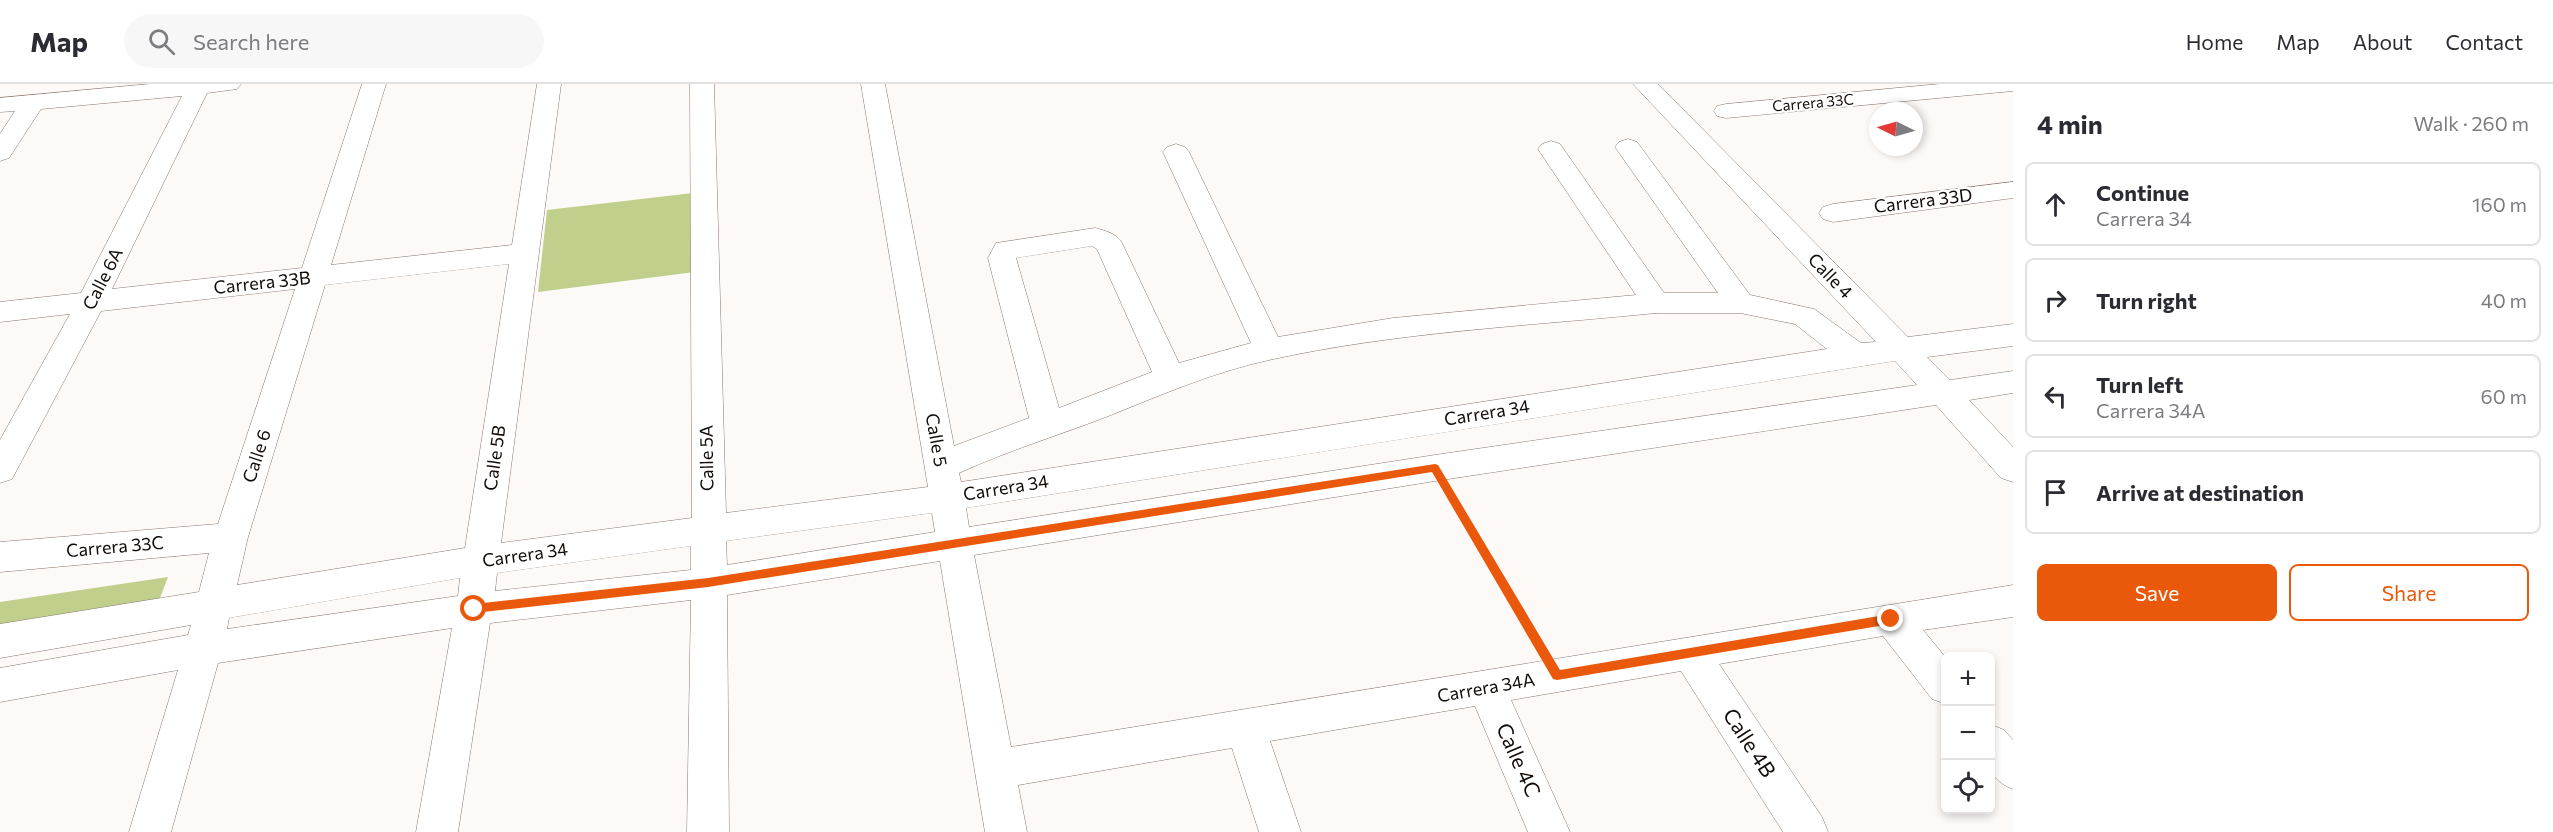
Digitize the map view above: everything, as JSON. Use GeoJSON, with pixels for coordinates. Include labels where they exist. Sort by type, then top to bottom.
{"type":"FeatureCollection","features":[{"type":"Feature","properties":{"kind":"street"},"geometry":{"type":"LineString","coordinates":[[0,105],[229,84]]}},
{"type":"Feature","properties":{"kind":"street","name":"Calle 6"},"geometry":{"type":"LineString","coordinates":[[150,832],[203,649],[231,537],[374,84]]}},
{"type":"Feature","properties":{"kind":"street","name":"Calle 5B"},"geometry":{"type":"LineString","coordinates":[[437,832],[474,609],[549,84]]}},
{"type":"Feature","properties":{"kind":"street","name":"Calle 5A"},"geometry":{"type":"LineString","coordinates":[[702,84],[708,530],[708,832]]}},
{"type":"Feature","properties":{"kind":"street","name":"Calle 5"},"geometry":{"type":"LineString","coordinates":[[873,84],[1006,832]]}},
{"type":"Feature","properties":{"kind":"street","name":"Calle 4"},"geometry":{"type":"LineString","coordinates":[[1645,84],[1943,392],[2013,469]]}},
{"type":"Feature","properties":{"kind":"street"},"geometry":{"type":"LineString","coordinates":[[2007,84],[2013,89]]}},
{"type":"Feature","properties":{"kind":"street","name":"Carrera 33C"},"geometry":{"type":"LineString","coordinates":[[1726,111],[2007,84]]}},
{"type":"Feature","properties":{"kind":"street","name":"Calle 6A"},"geometry":{"type":"LineString","coordinates":[[0,470],[91,302],[199,86]]}},
{"type":"Feature","properties":{"kind":"street"},"geometry":{"type":"LineString","coordinates":[[0,153],[33,102]]}},
{"type":"Feature","properties":{"kind":"street"},"geometry":{"type":"LineString","coordinates":[[1628,147],[1740,303]]}},
{"type":"Feature","properties":{"kind":"street"},"geometry":{"type":"LineString","coordinates":[[1551,149],[1656,303]]}},
{"type":"Feature","properties":{"kind":"street"},"geometry":{"type":"LineString","coordinates":[[1176,152],[1269,349]]}},
{"type":"Feature","properties":{"kind":"street","name":"Carrera 33D"},"geometry":{"type":"LineString","coordinates":[[1833,213],[2013,190]]}},
{"type":"Feature","properties":{"kind":"street"},"geometry":{"type":"LineString","coordinates":[[1047,424],[1002,258],[1006,250],[1095,237],[1108,243],[1170,377]]}},
{"type":"Feature","properties":{"kind":"street","name":"Carrera 33B"},"geometry":{"type":"LineString","coordinates":[[0,312],[525,254]]}},
{"type":"Feature","properties":{"kind":"street"},"geometry":{"type":"LineString","coordinates":[[943,482],[993,443],[1100,407],[1170,377],[1269,349],[1393,329],[1656,303],[1740,303],[1804,316],[1856,355]]}},
{"type":"Feature","properties":{"kind":"street","name":"Carrera 34"},"geometry":{"type":"LineString","coordinates":[[0,641],[213,603],[481,560],[708,530],[943,482],[2013,335]]}},
{"type":"Feature","properties":{"kind":"street"},"geometry":{"type":"LineString","coordinates":[[0,685],[203,649],[474,609],[708,583],[1435,468],[2013,382]]}},
{"type":"Feature","properties":{"kind":"street","name":"Carrera 33C"},"geometry":{"type":"LineString","coordinates":[[0,557],[231,537]]}},
{"type":"Feature","properties":{"kind":"street","name":"Carrera 34A"},"geometry":{"type":"LineString","coordinates":[[996,770],[1891,619],[2013,601]]}},
{"type":"Feature","properties":{"kind":"street"},"geometry":{"type":"LineString","coordinates":[[1891,619],[1941,681]]}},
{"type":"Feature","properties":{"kind":"street","name":"Calle 4B"},"geometry":{"type":"LineString","coordinates":[[1691,654],[1807,832]]}},
{"type":"Feature","properties":{"kind":"street","name":"Calle 4C"},"geometry":{"type":"LineString","coordinates":[[1486,688],[1549,832]]}},
{"type":"Feature","properties":{"kind":"street"},"geometry":{"type":"LineString","coordinates":[[1246,728],[1280,832]]}},
{"type":"Feature","properties":{"kind":"street"},"geometry":{"type":"LineString","coordinates":[[1995,749],[2013,770]]}},
{"type":"Feature","properties":{"kind":"path"},"geometry":{"type":"LineString","coordinates":[[1435,468],[1557,675]]}},
{"type":"Feature","properties":{"kind":"green space"},"geometry":{"type":"Polygon","coordinates":[[[693,193],[695,272],[538,292],[547,210],[693,193]]]}},
{"type":"Feature","properties":{"kind":"green space"},"geometry":{"type":"Polygon","coordinates":[[[168,577],[158,603],[0,631],[0,602],[168,577]]]}},
{"type":"Feature","properties":{"kind":"route"},"geometry":{"type":"LineString","coordinates":[[474,609],[708,583],[1435,468],[1557,675],[1891,619]]}}]}
